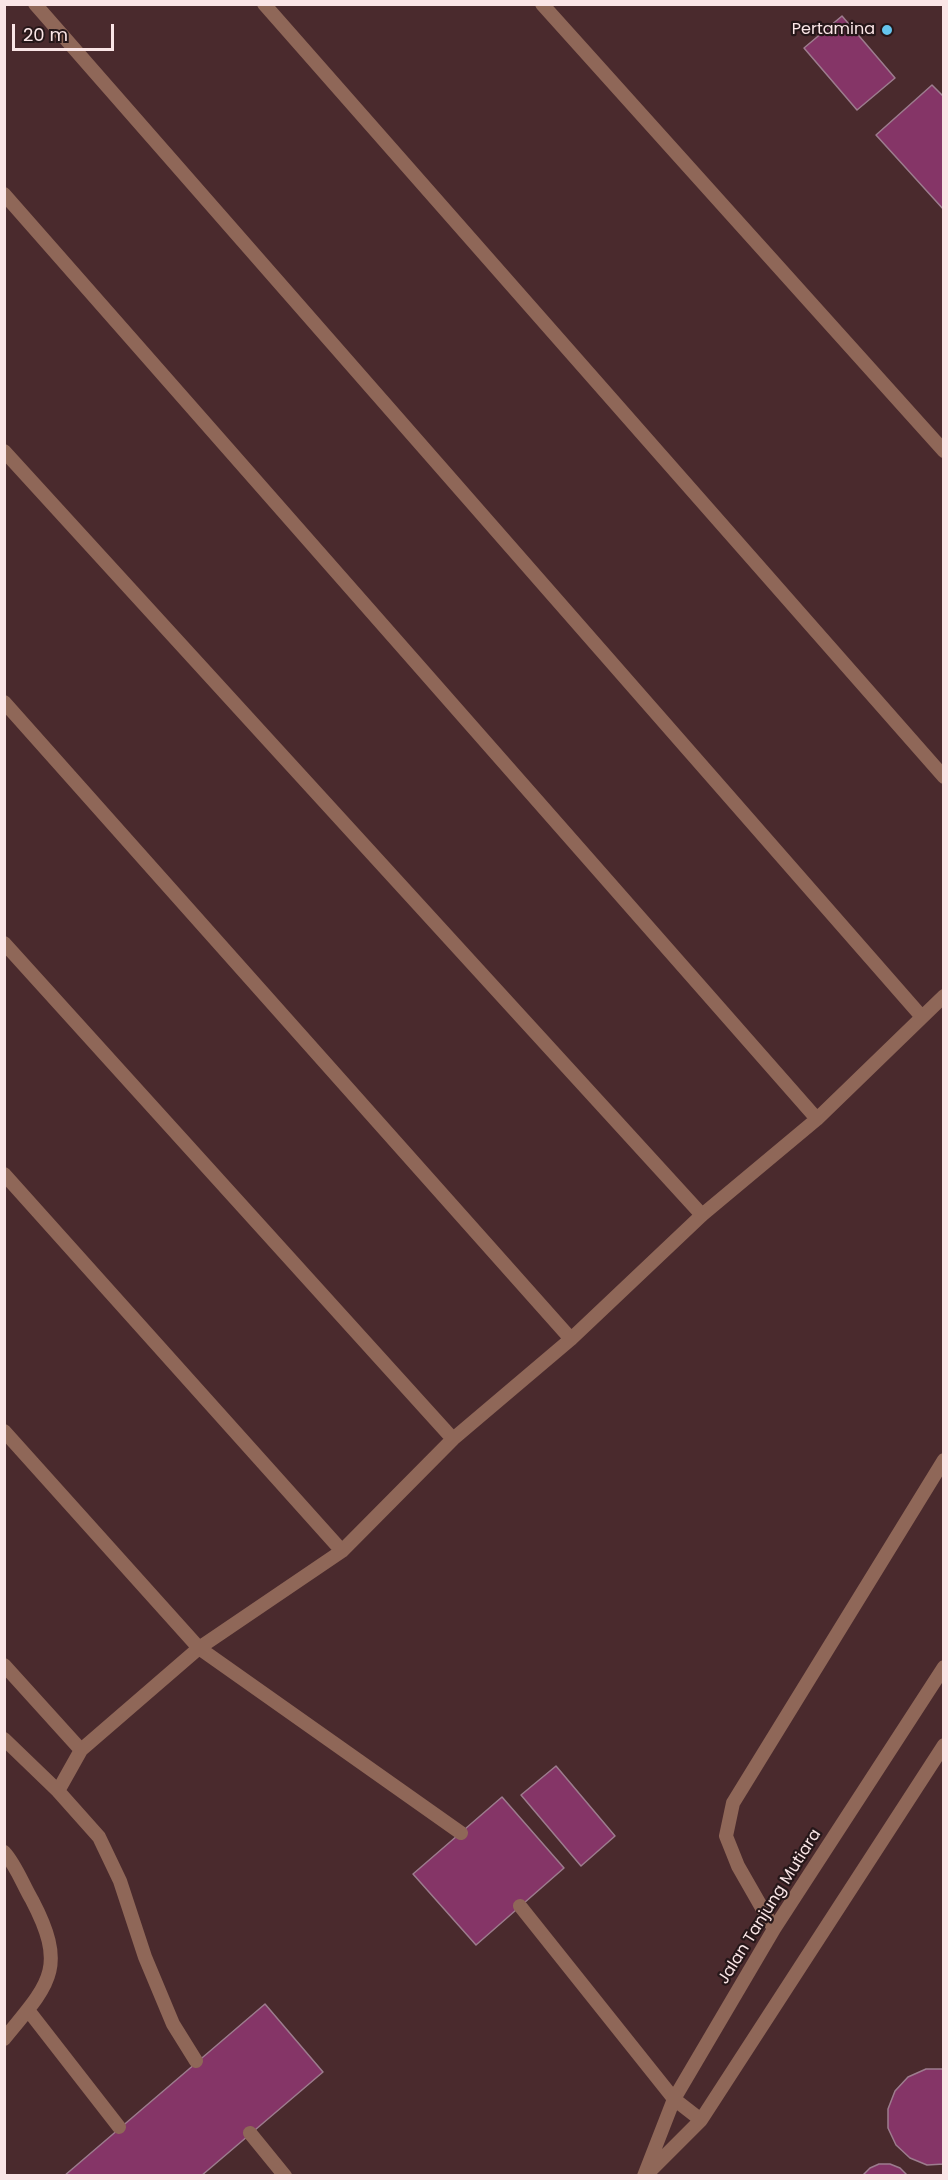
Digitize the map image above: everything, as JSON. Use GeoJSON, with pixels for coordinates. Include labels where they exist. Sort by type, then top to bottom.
{"type":"FeatureCollection","features":[{"type":"Feature","properties":{"kind":"lane"},"geometry":{"type":"LineString","coordinates":[[35,4],[922,1017]]}},
{"type":"Feature","properties":{"kind":"lane"},"geometry":{"type":"LineString","coordinates":[[264,4],[944,777]]}},
{"type":"Feature","properties":{"kind":"lane"},"geometry":{"type":"LineString","coordinates":[[542,4],[944,451]]}},
{"type":"Feature","properties":{"kind":"lane"},"geometry":{"type":"LineString","coordinates":[[4,194],[816,1119]]}},
{"type":"Feature","properties":{"kind":"lane"},"geometry":{"type":"LineString","coordinates":[[4,451],[702,1215]]}},
{"type":"Feature","properties":{"kind":"lane"},"geometry":{"type":"LineString","coordinates":[[4,702],[571,1339]]}},
{"type":"Feature","properties":{"kind":"lane"},"geometry":{"type":"LineString","coordinates":[[4,943],[453,1440]]}},
{"type":"Feature","properties":{"kind":"lane"},"geometry":{"type":"LineString","coordinates":[[58,1791],[81,1750],[199,1648],[342,1551],[453,1440],[571,1339],[702,1215],[816,1119],[944,996]]}},
{"type":"Feature","properties":{"kind":"lane"},"geometry":{"type":"LineString","coordinates":[[4,1173],[342,1551]]}},
{"type":"Feature","properties":{"kind":"lane"},"geometry":{"type":"LineString","coordinates":[[4,1431],[199,1648],[460,1833]]}},
{"type":"Feature","properties":{"kind":"lane"},"geometry":{"type":"LineString","coordinates":[[774,1929],[738,1866],[726,1836],[733,1803],[944,1460]]}},
{"type":"Feature","properties":{"kind":"lane"},"geometry":{"type":"LineString","coordinates":[[4,1665],[81,1750]]}},
{"type":"Feature","properties":{"kind":"lane","name":"Jalan Tanjung Mutiara"},"geometry":{"type":"LineString","coordinates":[[645,2175],[674,2099],[774,1929],[944,1667]]}},
{"type":"Feature","properties":{"kind":"lane"},"geometry":{"type":"LineString","coordinates":[[4,1739],[58,1791],[99,1837],[120,1881],[145,1957],[173,2024],[196,2061]]}},
{"type":"Feature","properties":{"kind":"lane","name":"Jalan Tanjung Mutiara"},"geometry":{"type":"LineString","coordinates":[[645,2175],[701,2120],[944,1745]]}},
{"type":"Feature","properties":{"kind":"lane"},"geometry":{"type":"LineString","coordinates":[[4,1852],[35,1907],[47,1934],[53,1958],[48,1980],[28,2010],[4,2039]]}},
{"type":"Feature","properties":{"kind":"lane"},"geometry":{"type":"LineString","coordinates":[[520,1906],[674,2099],[701,2120]]}},
{"type":"Feature","properties":{"kind":"lane"},"geometry":{"type":"LineString","coordinates":[[28,2010],[119,2127]]}},
{"type":"Feature","properties":{"kind":"lane"},"geometry":{"type":"LineString","coordinates":[[250,2133],[285,2175]]}},
{"type":"Feature","properties":{"kind":"building"},"geometry":{"type":"Polygon","coordinates":[[[842,16],[895,78],[857,110],[804,48],[842,16]]]}},
{"type":"Feature","properties":{"kind":"building"},"geometry":{"type":"Polygon","coordinates":[[[932,85],[944,97],[944,210],[876,135],[932,85]]]}},
{"type":"Feature","properties":{"kind":"building"},"geometry":{"type":"Polygon","coordinates":[[[556,1766],[615,1836],[581,1866],[521,1795],[556,1766]]]}},
{"type":"Feature","properties":{"kind":"building"},"geometry":{"type":"Polygon","coordinates":[[[502,1797],[564,1868],[476,1945],[413,1874],[502,1797]]]}},
{"type":"Feature","properties":{"kind":"building"},"geometry":{"type":"Polygon","coordinates":[[[265,2004],[323,2072],[201,2176],[64,2176],[265,2004]]]}},
{"type":"Feature","properties":{"kind":"building"},"geometry":{"type":"Polygon","coordinates":[[[926,2069],[944,2069],[944,2164],[927,2165],[910,2158],[896,2145],[888,2128],[888,2109],[895,2091],[908,2077],[926,2069]]]}},
{"type":"Feature","properties":{"kind":"building"},"geometry":{"type":"Polygon","coordinates":[[[879,2164],[890,2164],[900,2168],[908,2176],[862,2176],[870,2168],[879,2164]]]}},
{"type":"Feature","properties":{"kind":"place","name":"Pertamina"},"geometry":{"type":"Point","coordinates":[887,30]}}]}
